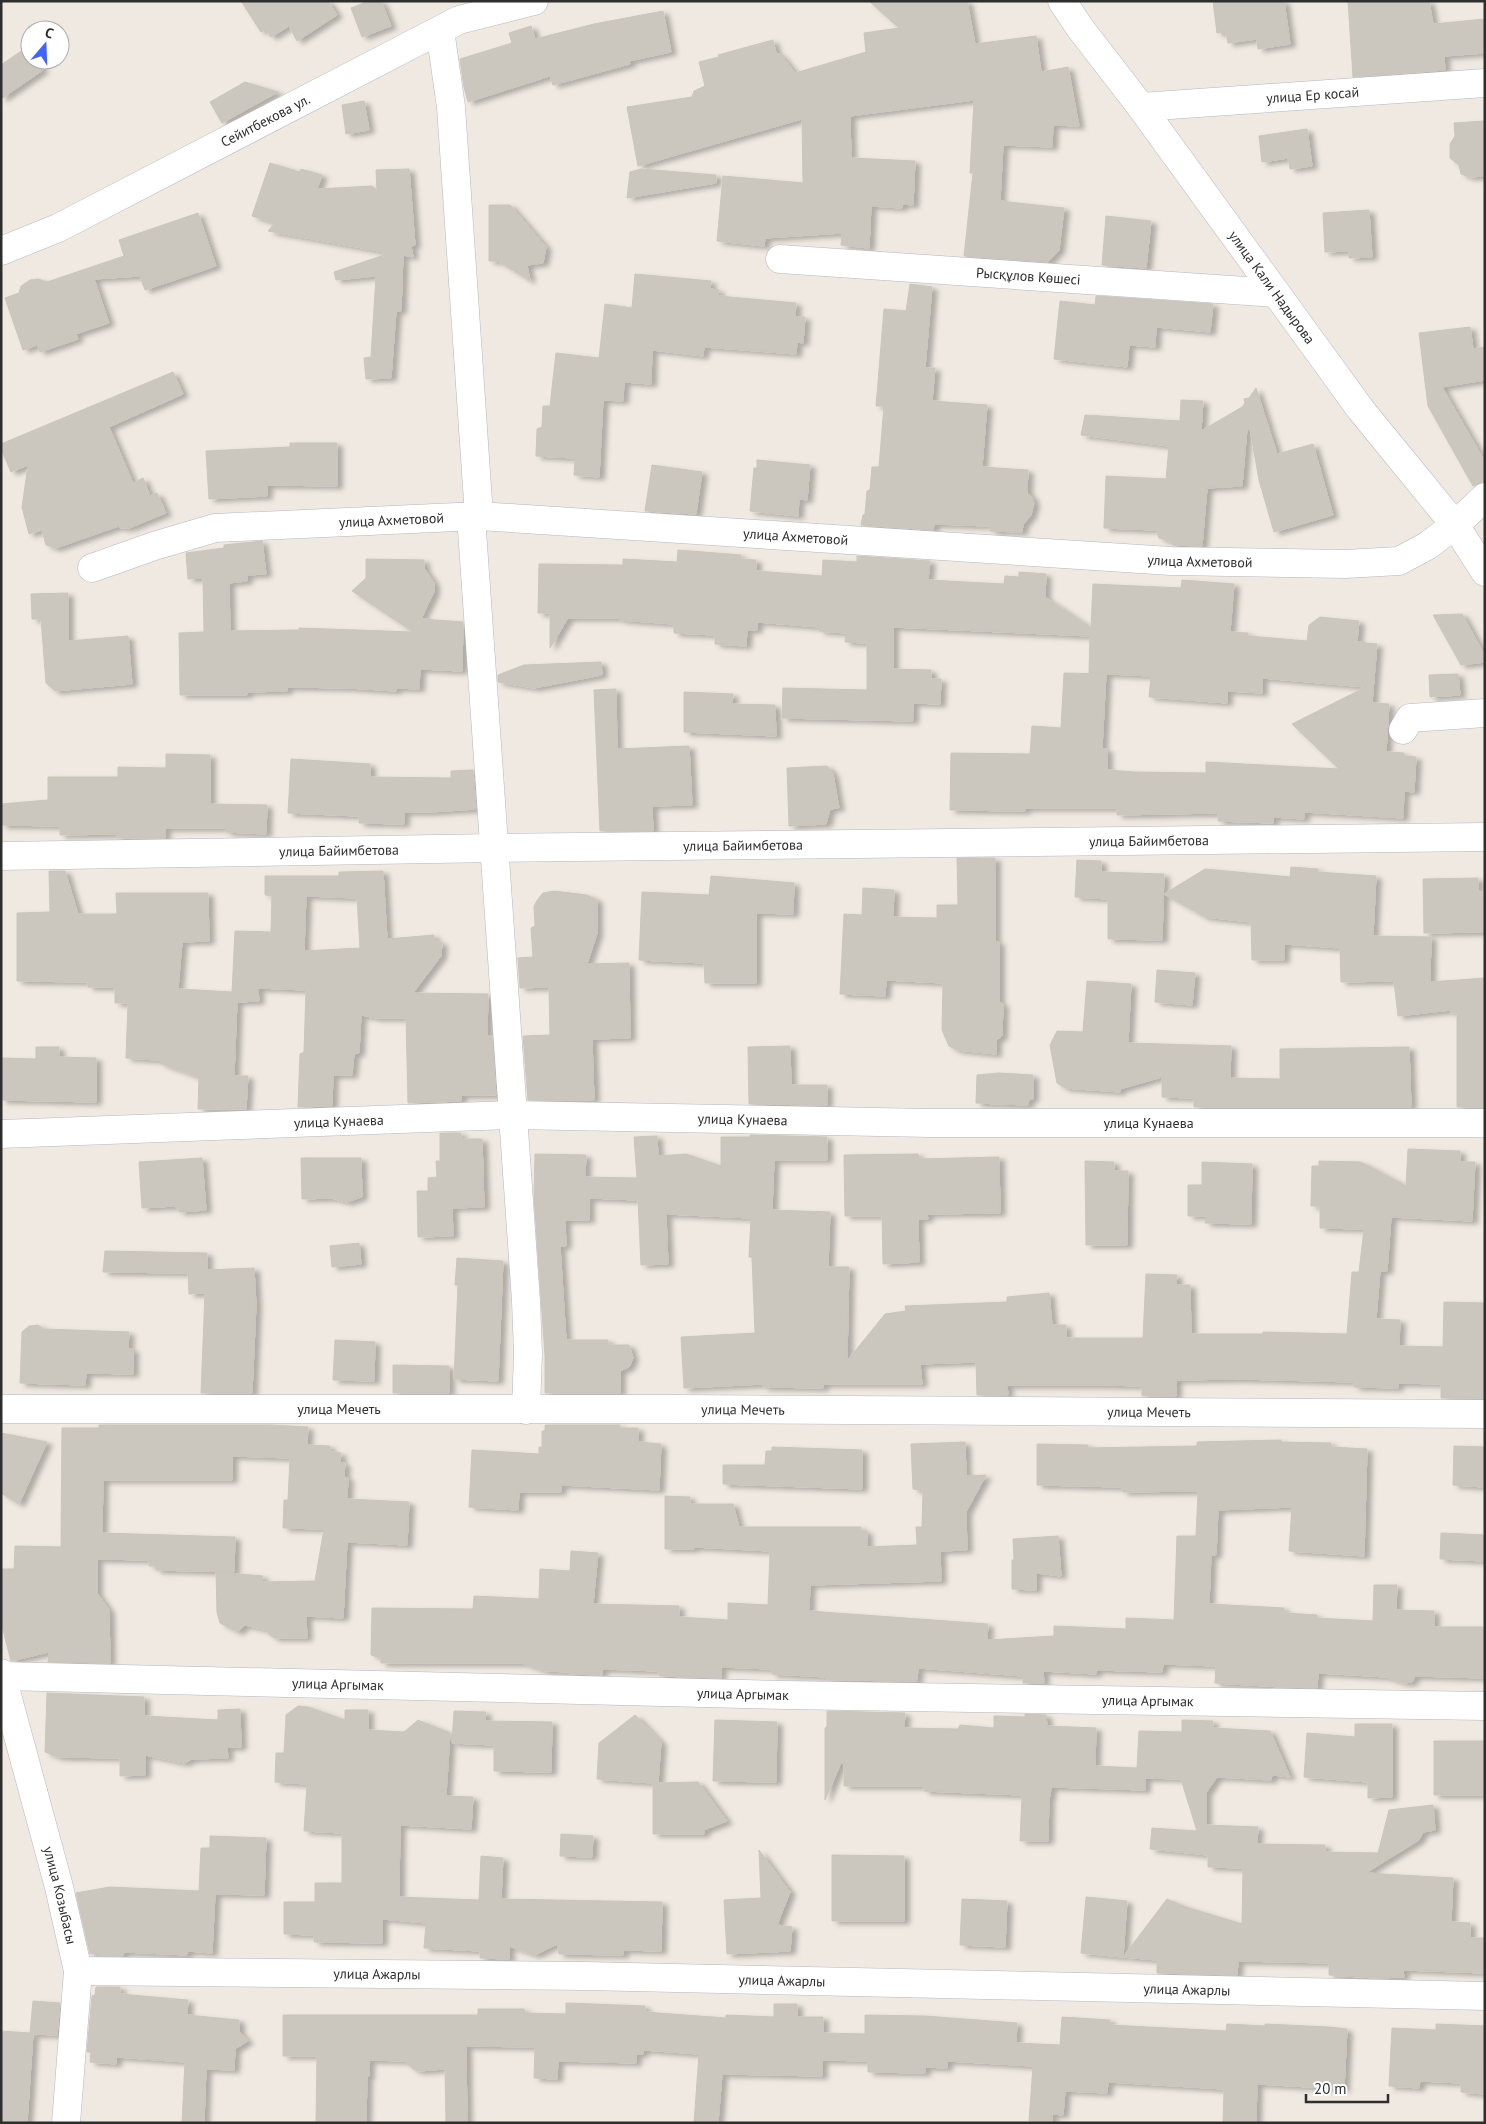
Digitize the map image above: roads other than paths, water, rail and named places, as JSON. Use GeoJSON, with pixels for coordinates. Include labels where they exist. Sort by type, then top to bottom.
{"type":"FeatureCollection","features":[{"type":"Feature","properties":{"kind":"street","name":"Сейитбекова ул."},"geometry":{"type":"LineString","coordinates":[[1,251],[58,228],[459,20],[534,1]]}},
{"type":"Feature","properties":{"kind":"street","name":"улица Кали Надырова"},"geometry":{"type":"LineString","coordinates":[[1062,1],[1361,410],[1455,525],[1485,572]]}},
{"type":"Feature","properties":{"kind":"street"},"geometry":{"type":"LineString","coordinates":[[440,30],[451,107],[512,1115],[526,1301],[528,1353],[526,1410]]}},
{"type":"Feature","properties":{"kind":"street","name":"улица Ер косай"},"geometry":{"type":"LineString","coordinates":[[1141,107],[1485,83]]}},
{"type":"Feature","properties":{"kind":"street","name":"Рысқұлов Көшесі"},"geometry":{"type":"LineString","coordinates":[[780,259],[1276,292]]}},
{"type":"Feature","properties":{"kind":"street","name":"улица Ахметовой"},"geometry":{"type":"LineString","coordinates":[[92,568],[154,546],[216,528],[475,516],[1162,560],[1344,564],[1399,561],[1427,546],[1455,525],[1485,497]]}},
{"type":"Feature","properties":{"kind":"street"},"geometry":{"type":"LineString","coordinates":[[1403,730],[1410,718],[1485,714]]}},
{"type":"Feature","properties":{"kind":"street","name":"улица Байимбетова"},"geometry":{"type":"LineString","coordinates":[[1,856],[496,848],[1485,837]]}},
{"type":"Feature","properties":{"kind":"street","name":"улица Кунаева"},"geometry":{"type":"LineString","coordinates":[[1,1134],[512,1115],[940,1123],[1485,1123]]}},
{"type":"Feature","properties":{"kind":"street","name":"улица Мечеть"},"geometry":{"type":"LineString","coordinates":[[1,1409],[1485,1414]]}},
{"type":"Feature","properties":{"kind":"street","name":"улица Аргымак"},"geometry":{"type":"LineString","coordinates":[[2,1674],[794,1696],[1485,1706]]}},
{"type":"Feature","properties":{"kind":"street","name":"улица Козыбасы"},"geometry":{"type":"LineString","coordinates":[[2,1674],[59,1886],[78,1970],[66,2123]]}},
{"type":"Feature","properties":{"kind":"street","name":"улица Ажарлы"},"geometry":{"type":"LineString","coordinates":[[78,1970],[585,1976],[1485,1996]]}}]}
